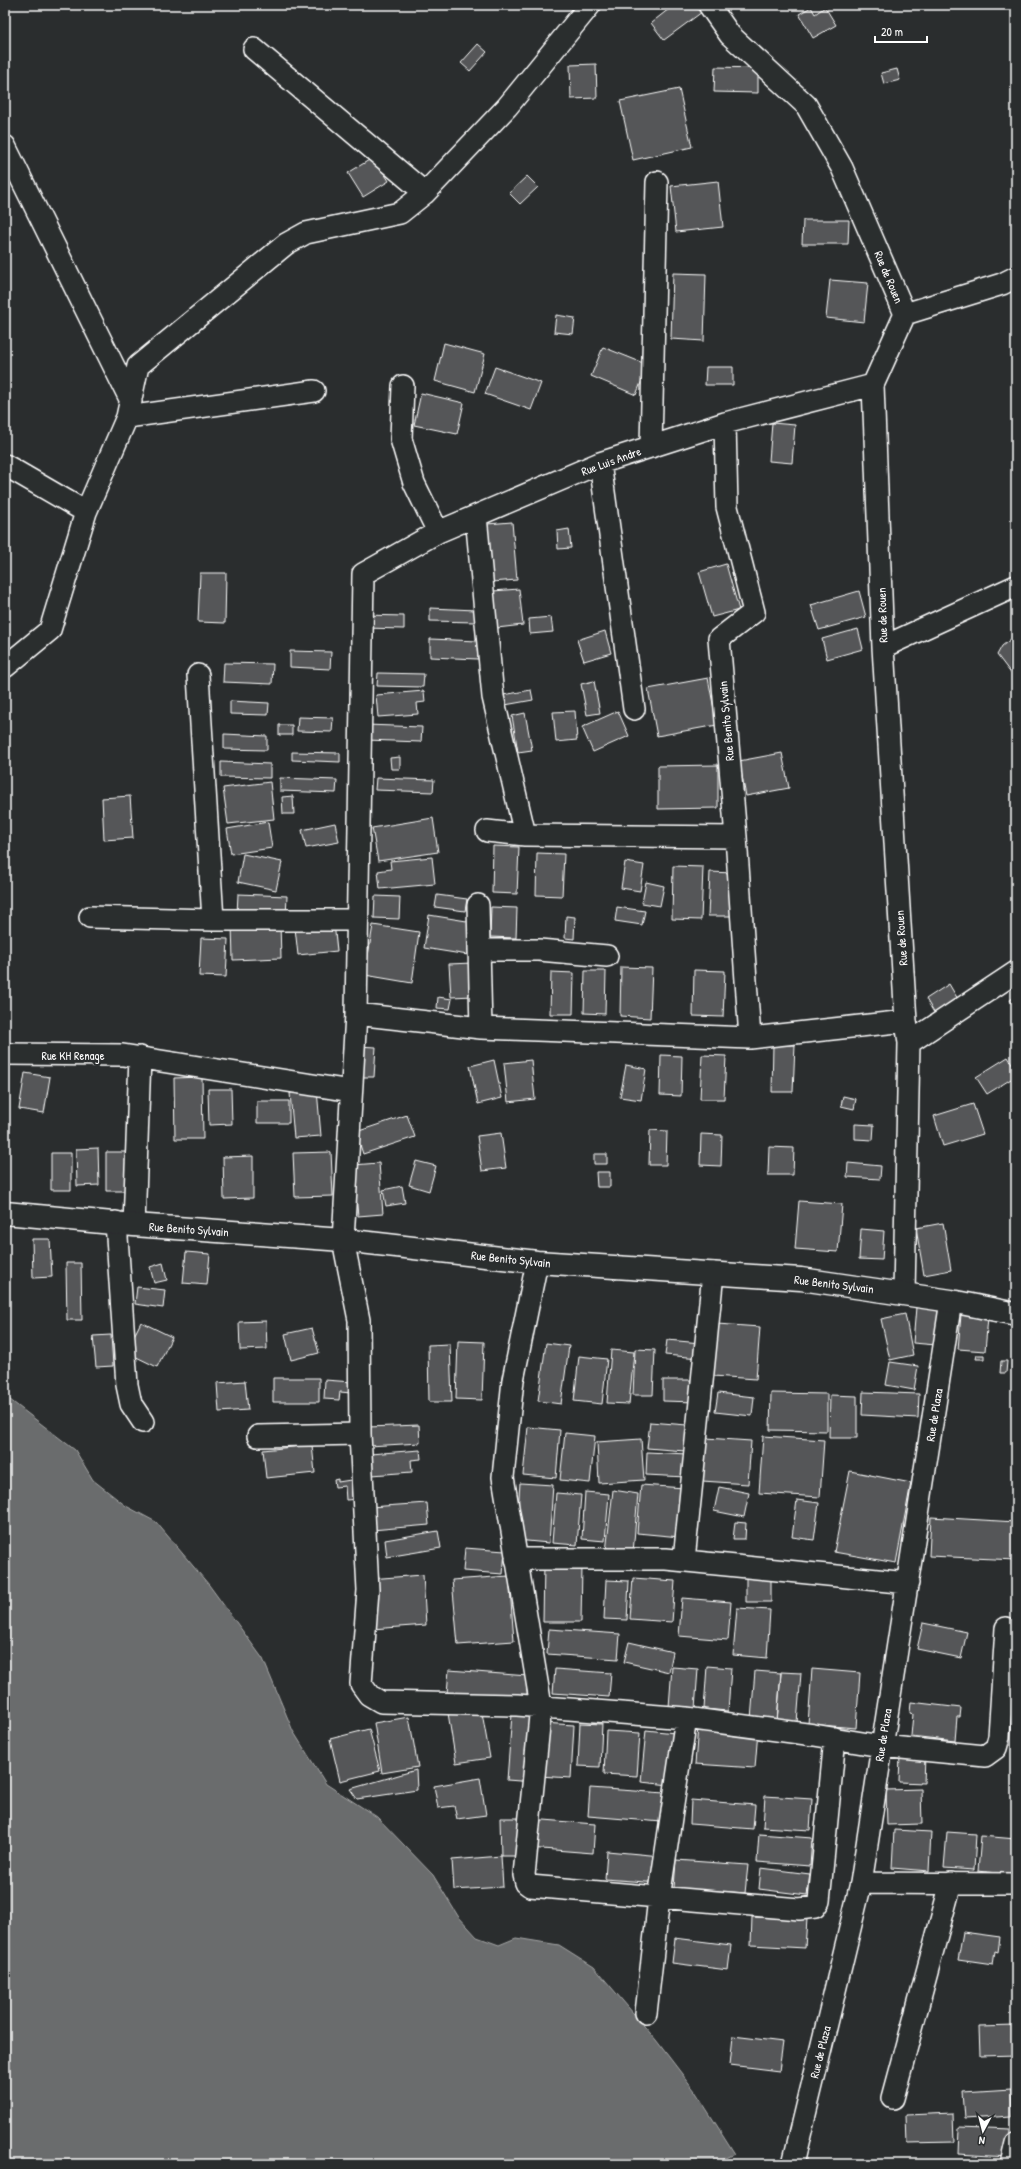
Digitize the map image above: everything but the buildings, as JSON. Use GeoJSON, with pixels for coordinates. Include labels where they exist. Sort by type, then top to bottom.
{"type":"FeatureCollection","features":[{"type":"Feature","properties":{"kind":"main road","name":"Rue Benito Sylvain"},"geometry":{"type":"LineString","coordinates":[[5,1213],[125,1224],[343,1240],[537,1262],[801,1279],[904,1293],[1016,1314]]}},
{"type":"Feature","properties":{"kind":"street"},"geometry":{"type":"LineString","coordinates":[[5,667],[50,630],[86,512],[129,409],[138,366],[286,244],[306,233],[400,213],[426,193],[508,107],[590,5]]}},
{"type":"Feature","properties":{"kind":"street","name":"Rue de Rouen"},"geometry":{"type":"LineString","coordinates":[[709,5],[730,35],[806,104],[842,168],[905,314],[873,385],[883,647],[906,1022],[909,1043],[904,1293]]}},
{"type":"Feature","properties":{"kind":"street"},"geometry":{"type":"LineString","coordinates":[[254,49],[426,193]]}},
{"type":"Feature","properties":{"kind":"street"},"geometry":{"type":"LineString","coordinates":[[5,146],[129,409]]}},
{"type":"Feature","properties":{"kind":"street"},"geometry":{"type":"LineString","coordinates":[[651,447],[657,182]]}},
{"type":"Feature","properties":{"kind":"street"},"geometry":{"type":"LineString","coordinates":[[905,314],[1002,284],[1016,277]]}},
{"type":"Feature","properties":{"kind":"street","name":"Rue Luis Andre"},"geometry":{"type":"LineString","coordinates":[[357,920],[363,574],[438,532],[600,463],[725,423],[873,385]]}},
{"type":"Feature","properties":{"kind":"street"},"geometry":{"type":"LineString","coordinates":[[403,386],[401,439],[414,483],[438,532]]}},
{"type":"Feature","properties":{"kind":"street"},"geometry":{"type":"LineString","coordinates":[[129,409],[314,391]]}},
{"type":"Feature","properties":{"kind":"street","name":"Rue Benito Sylvain"},"geometry":{"type":"LineString","coordinates":[[725,423],[727,507],[754,612],[719,639],[736,837],[750,1038]]}},
{"type":"Feature","properties":{"kind":"street"},"geometry":{"type":"LineString","coordinates":[[600,463],[634,709]]}},
{"type":"Feature","properties":{"kind":"street"},"geometry":{"type":"LineString","coordinates":[[5,465],[86,512]]}},
{"type":"Feature","properties":{"kind":"street"},"geometry":{"type":"LineString","coordinates":[[476,516],[493,698],[525,835]]}},
{"type":"Feature","properties":{"kind":"street"},"geometry":{"type":"LineString","coordinates":[[883,647],[1016,586]]}},
{"type":"Feature","properties":{"kind":"street"},"geometry":{"type":"LineString","coordinates":[[198,675],[213,920]]}},
{"type":"Feature","properties":{"kind":"street"},"geometry":{"type":"LineString","coordinates":[[487,831],[525,835],[736,837]]}},
{"type":"Feature","properties":{"kind":"street"},"geometry":{"type":"LineString","coordinates":[[478,905],[481,1028]]}},
{"type":"Feature","properties":{"kind":"street"},"geometry":{"type":"LineString","coordinates":[[90,917],[213,920],[357,920],[356,1014],[343,1240],[359,1320],[360,1434],[368,1590],[361,1684],[368,1695],[381,1702],[540,1706],[686,1718],[835,1738],[881,1746],[985,1756],[996,1748],[999,1737],[1006,1628]]}},
{"type":"Feature","properties":{"kind":"street"},"geometry":{"type":"LineString","coordinates":[[480,950],[539,950],[606,956]]}},
{"type":"Feature","properties":{"kind":"street"},"geometry":{"type":"LineString","coordinates":[[909,1043],[1016,972]]}},
{"type":"Feature","properties":{"kind":"street"},"geometry":{"type":"LineString","coordinates":[[356,1014],[481,1028],[750,1038],[906,1022]]}},
{"type":"Feature","properties":{"kind":"street","name":"Rue KH Renage"},"geometry":{"type":"LineString","coordinates":[[5,1052],[140,1057],[351,1091]]}},
{"type":"Feature","properties":{"kind":"street"},"geometry":{"type":"LineString","coordinates":[[140,1057],[125,1224],[127,1385],[131,1404],[143,1422]]}},
{"type":"Feature","properties":{"kind":"street"},"geometry":{"type":"LineString","coordinates":[[537,1262],[513,1380],[503,1477],[540,1706],[524,1875],[526,1884],[530,1886],[659,1898],[799,1909],[814,1907],[819,1901],[835,1738]]}},
{"type":"Feature","properties":{"kind":"street"},"geometry":{"type":"LineString","coordinates":[[684,1560],[713,1273]]}},
{"type":"Feature","properties":{"kind":"street","name":"Rue de Plaza"},"geometry":{"type":"LineString","coordinates":[[793,2164],[861,1883],[951,1301]]}},
{"type":"Feature","properties":{"kind":"street"},"geometry":{"type":"LineString","coordinates":[[258,1436],[360,1434]]}},
{"type":"Feature","properties":{"kind":"street"},"geometry":{"type":"LineString","coordinates":[[516,1559],[684,1560],[908,1583]]}},
{"type":"Feature","properties":{"kind":"street"},"geometry":{"type":"LineString","coordinates":[[646,2013],[659,1898],[686,1718]]}},
{"type":"Feature","properties":{"kind":"street"},"geometry":{"type":"LineString","coordinates":[[861,1883],[1016,1884]]}},
{"type":"Feature","properties":{"kind":"street"},"geometry":{"type":"LineString","coordinates":[[894,2098],[951,1883]]}},
{"type":"Feature","properties":{"kind":"street"},"geometry":{"type":"LineString","coordinates":[[1011,2164],[1016,2142]]}},
{"type":"Feature","properties":{"kind":"shaded area"},"geometry":{"type":"Polygon","coordinates":[[[5,1396],[75,1450],[93,1480],[126,1506],[156,1522],[209,1585],[263,1659],[293,1731],[326,1784],[377,1817],[433,1875],[458,1916],[477,1937],[499,1945],[516,1938],[559,1945],[594,1967],[656,2040],[695,2091],[735,2154],[713,2164],[5,2164],[5,1396]]]}}]}
